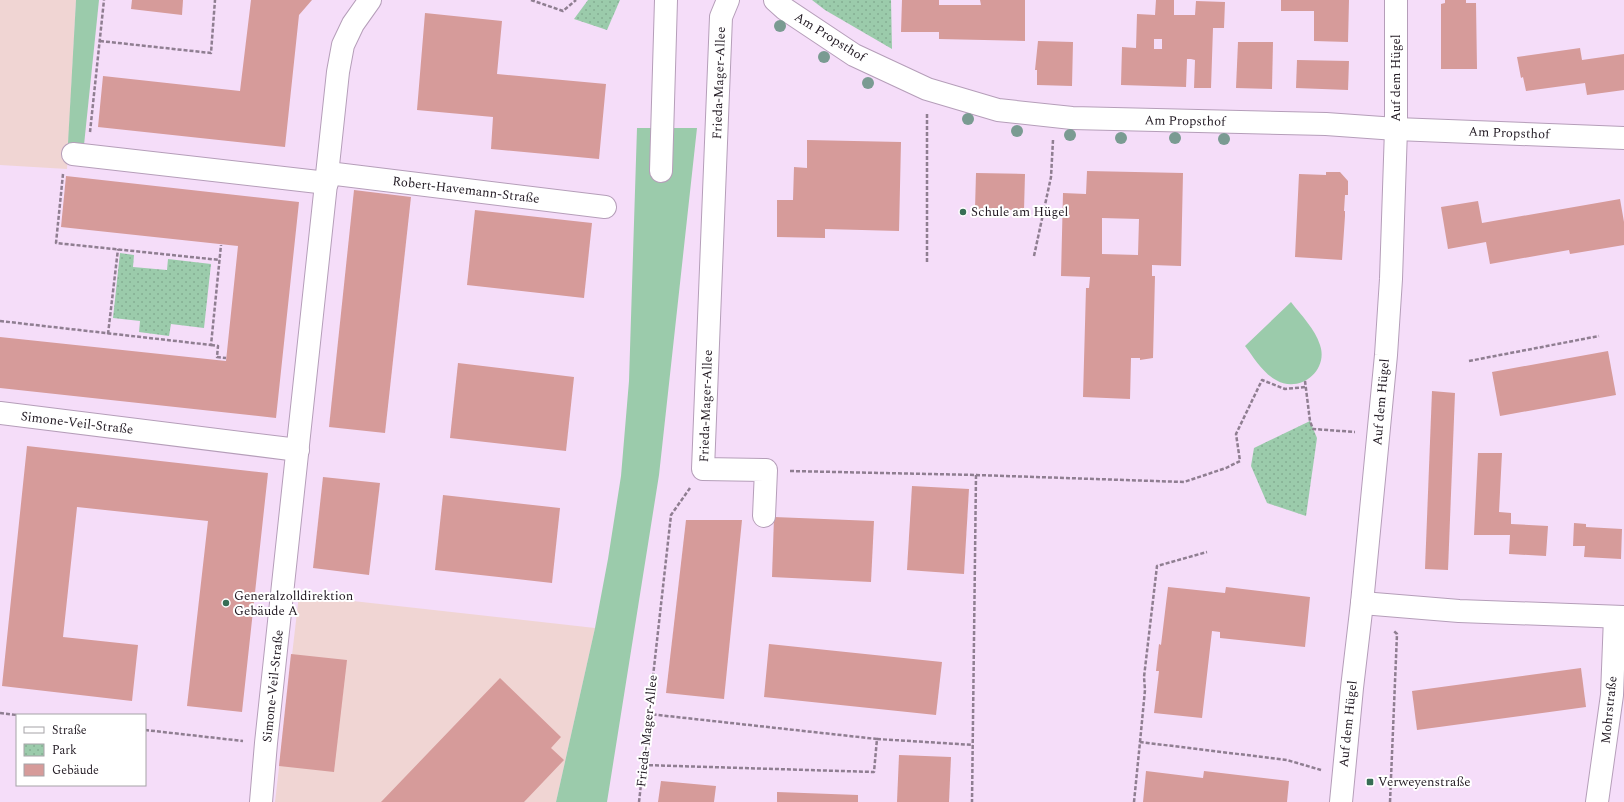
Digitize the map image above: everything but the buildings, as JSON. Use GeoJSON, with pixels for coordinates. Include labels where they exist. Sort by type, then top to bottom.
{"type":"FeatureCollection","features":[{"type":"Feature","properties":{"kind":"street"},"geometry":{"type":"LineString","coordinates":[[327,178],[338,72],[343,45],[353,24],[370,0]]}},
{"type":"Feature","properties":{"kind":"street"},"geometry":{"type":"LineString","coordinates":[[661,171],[666,0]]}},
{"type":"Feature","properties":{"kind":"street","name":"Frieda-Mager-Allee"},"geometry":{"type":"LineString","coordinates":[[704,469],[721,17],[728,0]]}},
{"type":"Feature","properties":{"kind":"street","name":"Am Propsthof"},"geometry":{"type":"LineString","coordinates":[[775,0],[785,9],[854,54],[927,89],[998,110],[1053,117],[1326,124],[1396,129],[1624,138]]}},
{"type":"Feature","properties":{"kind":"street","name":"Auf dem Hügel"},"geometry":{"type":"LineString","coordinates":[[1341,802],[1362,603],[1391,279],[1396,129],[1396,0]]}},
{"type":"Feature","properties":{"kind":"street","name":"Robert-Havemann-Straße"},"geometry":{"type":"LineString","coordinates":[[80,155],[327,178],[604,207]]}},
{"type":"Feature","properties":{"kind":"street","name":"Simone-Veil-Straße"},"geometry":{"type":"LineString","coordinates":[[261,802],[266,743],[327,178]]}},
{"type":"Feature","properties":{"kind":"street","name":"Simone-Veil-Straße"},"geometry":{"type":"LineString","coordinates":[[0,413],[298,450]]}},
{"type":"Feature","properties":{"kind":"street"},"geometry":{"type":"LineString","coordinates":[[704,469],[766,470],[764,516]]}},
{"type":"Feature","properties":{"kind":"street"},"geometry":{"type":"LineString","coordinates":[[1362,603],[1459,611],[1619,617]]}},
{"type":"Feature","properties":{"kind":"street","name":"Mohrstraße"},"geometry":{"type":"LineString","coordinates":[[1597,802],[1612,695],[1619,617]]}},
{"type":"Feature","properties":{"kind":"path"},"geometry":{"type":"LineString","coordinates":[[104,0],[100,41],[80,155],[71,173],[63,172],[56,242],[220,260]]}},
{"type":"Feature","properties":{"kind":"path"},"geometry":{"type":"LineString","coordinates":[[100,41],[211,53],[216,0]]}},
{"type":"Feature","properties":{"kind":"path"},"geometry":{"type":"LineString","coordinates":[[531,0],[563,11],[576,0]]}},
{"type":"Feature","properties":{"kind":"path"},"geometry":{"type":"LineString","coordinates":[[927,89],[927,263]]}},
{"type":"Feature","properties":{"kind":"path"},"geometry":{"type":"LineString","coordinates":[[1034,256],[1051,177],[1052,146]]}},
{"type":"Feature","properties":{"kind":"path"},"geometry":{"type":"LineString","coordinates":[[211,345],[221,245]]}},
{"type":"Feature","properties":{"kind":"path"},"geometry":{"type":"LineString","coordinates":[[108,334],[118,249]]}},
{"type":"Feature","properties":{"kind":"path"},"geometry":{"type":"LineString","coordinates":[[0,321],[218,346],[217,357],[226,358]]}},
{"type":"Feature","properties":{"kind":"path"},"geometry":{"type":"LineString","coordinates":[[1469,362],[1502,354],[1599,336]]}},
{"type":"Feature","properties":{"kind":"path"},"geometry":{"type":"LineString","coordinates":[[766,470],[976,474],[1184,482],[1226,468],[1240,461],[1236,434],[1262,380],[1285,389],[1306,387]]}},
{"type":"Feature","properties":{"kind":"path"},"geometry":{"type":"LineString","coordinates":[[1305,381],[1310,421],[1314,429],[1378,434]]}},
{"type":"Feature","properties":{"kind":"path","name":"Frieda-Mager-Allee"},"geometry":{"type":"LineString","coordinates":[[639,802],[671,515],[704,469]]}},
{"type":"Feature","properties":{"kind":"path"},"geometry":{"type":"LineString","coordinates":[[972,802],[976,474]]}},
{"type":"Feature","properties":{"kind":"path"},"geometry":{"type":"LineString","coordinates":[[1134,802],[1145,690],[1144,677],[1157,566],[1207,552]]}},
{"type":"Feature","properties":{"kind":"path"},"geometry":{"type":"LineString","coordinates":[[1390,802],[1397,634],[1391,628]]}},
{"type":"Feature","properties":{"kind":"path"},"geometry":{"type":"LineString","coordinates":[[0,713],[16,715]]}},
{"type":"Feature","properties":{"kind":"path"},"geometry":{"type":"LineString","coordinates":[[648,714],[877,739],[973,745]]}},
{"type":"Feature","properties":{"kind":"path"},"geometry":{"type":"LineString","coordinates":[[146,730],[266,743]]}},
{"type":"Feature","properties":{"kind":"path"},"geometry":{"type":"LineString","coordinates":[[643,765],[874,772],[877,739]]}},
{"type":"Feature","properties":{"kind":"path"},"geometry":{"type":"LineString","coordinates":[[1140,742],[1287,760],[1343,776]]}},
{"type":"Feature","properties":{"kind":"shaded area"},"geometry":{"type":"Polygon","coordinates":[[[0,0],[76,0],[67,169],[0,165],[0,0]]]}},
{"type":"Feature","properties":{"kind":"shaded area"},"geometry":{"type":"Polygon","coordinates":[[[299,595],[595,628],[556,802],[275,802],[299,595]]]}},
{"type":"Feature","properties":{"kind":"green space"},"geometry":{"type":"Polygon","coordinates":[[[76,0],[99,0],[84,145],[68,143],[76,0]]]}},
{"type":"Feature","properties":{"kind":"green space"},"geometry":{"type":"Polygon","coordinates":[[[588,0],[620,0],[607,30],[574,19],[588,0]]]}},
{"type":"Feature","properties":{"kind":"green space"},"geometry":{"type":"Polygon","coordinates":[[[812,0],[891,0],[892,49],[825,10],[812,0]]]}},
{"type":"Feature","properties":{"kind":"green space"},"geometry":{"type":"Polygon","coordinates":[[[637,128],[697,128],[659,475],[607,802],[556,802],[595,628],[621,476],[629,381],[637,128]]]}},
{"type":"Feature","properties":{"kind":"green space"},"geometry":{"type":"Polygon","coordinates":[[[120,253],[134,255],[133,267],[167,270],[168,259],[211,264],[204,328],[171,324],[169,336],[139,332],[140,321],[113,318],[120,253]]]}},
{"type":"Feature","properties":{"kind":"green space"},"geometry":{"type":"Polygon","coordinates":[[[1291,302],[1315,333],[1322,355],[1316,371],[1310,378],[1294,384],[1285,384],[1271,377],[1259,365],[1245,346],[1291,302]]]}},
{"type":"Feature","properties":{"kind":"green space"},"geometry":{"type":"Polygon","coordinates":[[[1310,421],[1317,438],[1306,516],[1267,503],[1251,466],[1254,448],[1310,421]]]}},
{"type":"Feature","properties":{"kind":"place","name":"Schule am Hügel"},"geometry":{"type":"Point","coordinates":[963,212]}},
{"type":"Feature","properties":{"kind":"place","name":"Generalzolldirektion Gebäude A"},"geometry":{"type":"Point","coordinates":[226,603]}},
{"type":"Feature","properties":{"kind":"place","name":"Verweyenstraße"},"geometry":{"type":"Point","coordinates":[1370,782]}}]}
